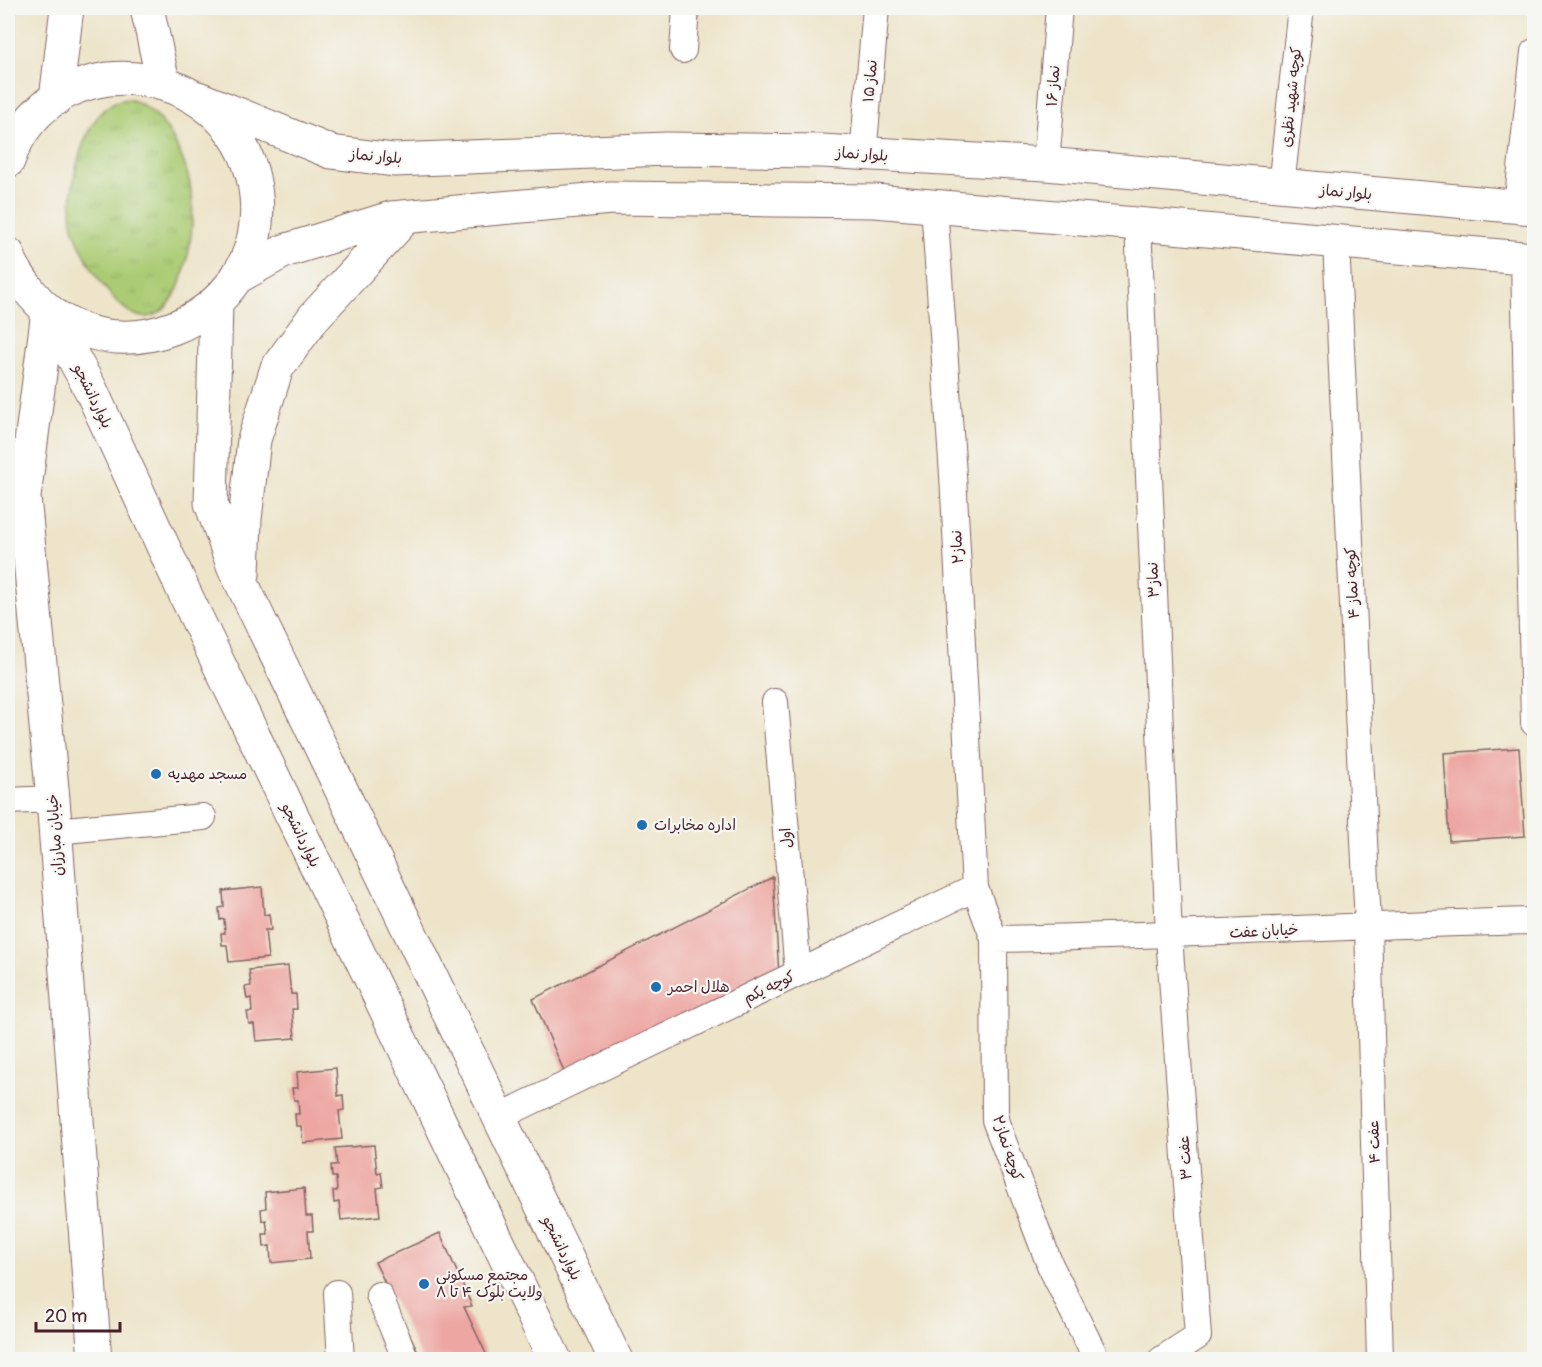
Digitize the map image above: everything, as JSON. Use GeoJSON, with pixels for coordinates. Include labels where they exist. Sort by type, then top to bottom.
{"type":"FeatureCollection","features":[{"type":"Feature","properties":{"kind":"main road"},"geometry":{"type":"LineString","coordinates":[[8,161],[14,144],[47,105],[67,8]]}},
{"type":"Feature","properties":{"kind":"main road"},"geometry":{"type":"LineString","coordinates":[[147,8],[163,82]]}},
{"type":"Feature","properties":{"kind":"main road"},"geometry":{"type":"LineString","coordinates":[[8,140],[47,105],[80,86],[107,78],[135,77],[163,82],[198,98],[227,124],[248,158],[256,196],[254,235],[240,276]]}},
{"type":"Feature","properties":{"kind":"main road","name":"بلوار نماز"},"geometry":{"type":"LineString","coordinates":[[198,98],[331,152],[394,160],[666,149],[822,151],[1046,164],[1526,207]]}},
{"type":"Feature","properties":{"kind":"main road"},"geometry":{"type":"LineString","coordinates":[[8,271],[41,305],[80,329],[115,337],[152,335],[186,324],[216,303],[240,276],[284,251],[391,218],[611,198],[874,201],[1529,258]]}},
{"type":"Feature","properties":{"kind":"main road"},"geometry":{"type":"LineString","coordinates":[[243,587],[245,519],[254,440],[277,368],[314,317],[406,217]]}},
{"type":"Feature","properties":{"kind":"main road"},"geometry":{"type":"LineString","coordinates":[[8,254],[11,265],[41,305]]}},
{"type":"Feature","properties":{"kind":"main road","name":"بلواردانشجو"},"geometry":{"type":"LineString","coordinates":[[216,303],[211,503],[243,587],[616,1359]]}},
{"type":"Feature","properties":{"kind":"main road","name":"بلواردانشجو"},"geometry":{"type":"LineString","coordinates":[[41,305],[91,390],[186,596],[555,1359]]}},
{"type":"Feature","properties":{"kind":"main road","name":"خیابان مبارزان"},"geometry":{"type":"LineString","coordinates":[[41,305],[24,497],[53,799],[94,1359]]}},
{"type":"Feature","properties":{"kind":"street"},"geometry":{"type":"LineString","coordinates":[[683,50],[686,8]]}},
{"type":"Feature","properties":{"kind":"street","name":"نماز ۱۵"},"geometry":{"type":"LineString","coordinates":[[863,155],[876,8]]}},
{"type":"Feature","properties":{"kind":"street","name":"نماز ۱۶"},"geometry":{"type":"LineString","coordinates":[[1046,164],[1059,8]]}},
{"type":"Feature","properties":{"kind":"street","name":"کوچه شهید نظری"},"geometry":{"type":"LineString","coordinates":[[1281,186],[1301,8]]}},
{"type":"Feature","properties":{"kind":"street"},"geometry":{"type":"LineString","coordinates":[[1526,207],[1534,52]]}},
{"type":"Feature","properties":{"kind":"street","name":"نماز۲"},"geometry":{"type":"LineString","coordinates":[[934,206],[953,475],[975,888]]}},
{"type":"Feature","properties":{"kind":"street","name":"نماز۳"},"geometry":{"type":"LineString","coordinates":[[1138,224],[1169,936]]}},
{"type":"Feature","properties":{"kind":"street","name":"کوچه نماز ۴"},"geometry":{"type":"LineString","coordinates":[[1336,242],[1368,925]]}},
{"type":"Feature","properties":{"kind":"street"},"geometry":{"type":"LineString","coordinates":[[1529,258],[1534,723]]}},
{"type":"Feature","properties":{"kind":"street","name":"اول"},"geometry":{"type":"LineString","coordinates":[[775,702],[798,973]]}},
{"type":"Feature","properties":{"kind":"street"},"geometry":{"type":"LineString","coordinates":[[8,801],[53,799]]}},
{"type":"Feature","properties":{"kind":"street"},"geometry":{"type":"LineString","coordinates":[[55,831],[203,817]]}},
{"type":"Feature","properties":{"kind":"street","name":"کوچه نماز۲"},"geometry":{"type":"LineString","coordinates":[[975,888],[994,939],[995,1120],[1050,1265],[1097,1359]]}},
{"type":"Feature","properties":{"kind":"street","name":"کوچه یکم"},"geometry":{"type":"LineString","coordinates":[[499,1117],[975,888]]}},
{"type":"Feature","properties":{"kind":"street","name":"خیابان عفت"},"geometry":{"type":"LineString","coordinates":[[994,939],[1169,936],[1368,925],[1534,921]]}},
{"type":"Feature","properties":{"kind":"street","name":"عفت ۴"},"geometry":{"type":"LineString","coordinates":[[1368,925],[1380,1359]]}},
{"type":"Feature","properties":{"kind":"street","name":"عفت ۳"},"geometry":{"type":"LineString","coordinates":[[1161,1359],[1198,1336],[1169,936]]}},
{"type":"Feature","properties":{"kind":"street"},"geometry":{"type":"LineString","coordinates":[[337,1293],[341,1359]]}},
{"type":"Feature","properties":{"kind":"street"},"geometry":{"type":"LineString","coordinates":[[379,1295],[406,1359]]}},
{"type":"Feature","properties":{"kind":"green space"},"geometry":{"type":"Polygon","coordinates":[[[128,99],[141,104],[163,124],[186,168],[192,197],[192,228],[185,267],[179,285],[171,301],[160,312],[147,317],[135,315],[123,307],[99,280],[81,247],[72,221],[72,192],[84,141],[101,113],[113,103],[128,99]]]}},
{"type":"Feature","properties":{"kind":"building"},"geometry":{"type":"Polygon","coordinates":[[[1519,748],[1525,836],[1449,841],[1444,753],[1519,748]]]}},
{"type":"Feature","properties":{"kind":"building","name":"هلال احمر"},"geometry":{"type":"Polygon","coordinates":[[[773,877],[779,975],[569,1083],[533,999],[773,877]]]}},
{"type":"Feature","properties":{"kind":"building"},"geometry":{"type":"Polygon","coordinates":[[[262,887],[264,915],[269,914],[271,930],[265,930],[268,958],[229,962],[227,945],[222,945],[221,933],[225,933],[224,919],[220,920],[219,908],[224,907],[223,891],[262,887]]]}},
{"type":"Feature","properties":{"kind":"building"},"geometry":{"type":"Polygon","coordinates":[[[288,966],[291,994],[296,994],[297,1009],[292,1009],[295,1038],[256,1041],[254,1024],[249,1024],[247,1012],[252,1012],[251,998],[247,999],[245,987],[251,986],[249,970],[288,966]]]}},
{"type":"Feature","properties":{"kind":"building"},"geometry":{"type":"Polygon","coordinates":[[[336,1068],[338,1096],[343,1095],[344,1110],[339,1111],[342,1139],[303,1143],[301,1126],[296,1126],[295,1114],[299,1114],[298,1100],[294,1100],[292,1088],[298,1088],[297,1072],[336,1068]]]}},
{"type":"Feature","properties":{"kind":"building"},"geometry":{"type":"Polygon","coordinates":[[[374,1145],[377,1173],[381,1172],[383,1187],[377,1188],[380,1216],[341,1220],[339,1202],[334,1203],[333,1191],[337,1191],[336,1177],[332,1177],[331,1165],[337,1165],[335,1148],[374,1145]]]}},
{"type":"Feature","properties":{"kind":"building"},"geometry":{"type":"Polygon","coordinates":[[[304,1188],[306,1216],[312,1216],[313,1231],[308,1231],[310,1259],[271,1263],[270,1246],[264,1247],[263,1234],[268,1234],[266,1220],[262,1221],[261,1209],[266,1208],[265,1192],[304,1188]]]}},
{"type":"Feature","properties":{"kind":"building","name":"مجتمع مسکونی ولایت بلوک ۴ تا ۸"},"geometry":{"type":"Polygon","coordinates":[[[440,1233],[472,1306],[464,1307],[489,1360],[422,1360],[375,1262],[440,1233]]]}},
{"type":"Feature","properties":{"kind":"place","name":"مسجد مهدیه"},"geometry":{"type":"Point","coordinates":[156,774]}},
{"type":"Feature","properties":{"kind":"place","name":"اداره مخابرات"},"geometry":{"type":"Point","coordinates":[642,825]}},
{"type":"Feature","properties":{"kind":"place","name":"هلال احمر"},"geometry":{"type":"Point","coordinates":[656,987]}},
{"type":"Feature","properties":{"kind":"place","name":"مجتمع مسکونی ولایت بلوک ۴ تا ۸"},"geometry":{"type":"Point","coordinates":[424,1284]}}]}
